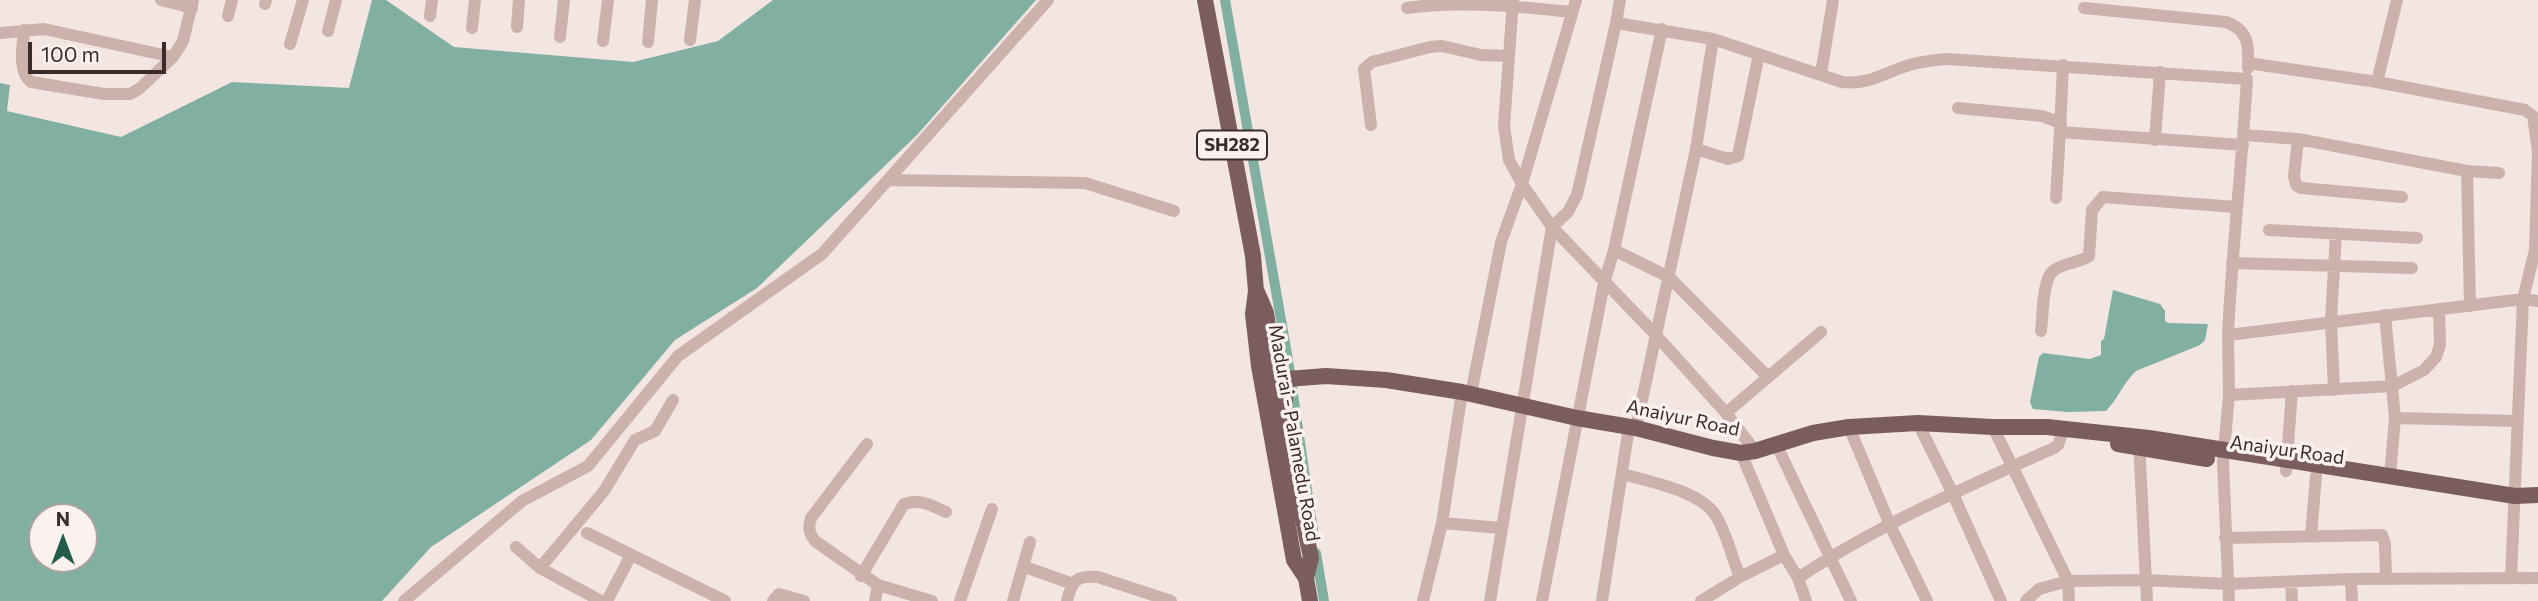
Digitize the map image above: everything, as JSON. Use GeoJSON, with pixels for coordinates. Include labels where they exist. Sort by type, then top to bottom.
{"type":"FeatureCollection","features":[{"type":"Feature","properties":{"kind":"main road","name":"Madurai - Palamedu Road"},"geometry":{"type":"LineString","coordinates":[[1205,0],[1253,256],[1256,291],[1253,314],[1259,366],[1311,558],[1306,578],[1310,601]]}},
{"type":"Feature","properties":{"kind":"main road","name":"Madurai - Palamedu Road"},"geometry":{"type":"LineString","coordinates":[[1256,291],[1266,313],[1269,335],[1287,373],[1283,423],[1284,463]]}},
{"type":"Feature","properties":{"kind":"main road","name":"Anaiyur Road"},"geometry":{"type":"LineString","coordinates":[[1259,366],[1287,373],[1386,380],[1466,393],[1577,418],[1632,427],[1713,448],[1748,452],[1813,433],[1849,426],[1918,423],[2092,430],[2139,442]]}},
{"type":"Feature","properties":{"kind":"main road"},"geometry":{"type":"LineString","coordinates":[[1263,386],[1287,373]]}},
{"type":"Feature","properties":{"kind":"main road","name":"Anaiyur Road"},"geometry":{"type":"LineString","coordinates":[[2031,429],[2139,442],[2287,466],[2390,476],[2538,506]]}},
{"type":"Feature","properties":{"kind":"main road","name":"Anaiyur Road"},"geometry":{"type":"LineString","coordinates":[[2287,466],[2316,476],[2515,501],[2538,495]]}},
{"type":"Feature","properties":{"kind":"street"},"geometry":{"type":"LineString","coordinates":[[24,30],[23,72],[31,82],[104,94],[130,94],[173,57],[183,41],[192,4],[160,0]]}},
{"type":"Feature","properties":{"kind":"street"},"geometry":{"type":"LineString","coordinates":[[229,16],[232,0]]}},
{"type":"Feature","properties":{"kind":"street"},"geometry":{"type":"LineString","coordinates":[[289,44],[303,0]]}},
{"type":"Feature","properties":{"kind":"street"},"geometry":{"type":"LineString","coordinates":[[328,31],[335,0]]}},
{"type":"Feature","properties":{"kind":"street"},"geometry":{"type":"LineString","coordinates":[[430,16],[432,0]]}},
{"type":"Feature","properties":{"kind":"street"},"geometry":{"type":"LineString","coordinates":[[472,28],[475,0]]}},
{"type":"Feature","properties":{"kind":"street"},"geometry":{"type":"LineString","coordinates":[[517,27],[519,0]]}},
{"type":"Feature","properties":{"kind":"street"},"geometry":{"type":"LineString","coordinates":[[560,37],[564,0]]}},
{"type":"Feature","properties":{"kind":"street"},"geometry":{"type":"LineString","coordinates":[[603,41],[608,0]]}},
{"type":"Feature","properties":{"kind":"street"},"geometry":{"type":"LineString","coordinates":[[648,42],[652,0]]}},
{"type":"Feature","properties":{"kind":"street"},"geometry":{"type":"LineString","coordinates":[[691,40],[695,0]]}},
{"type":"Feature","properties":{"kind":"street"},"geometry":{"type":"LineString","coordinates":[[404,601],[522,501],[588,466],[678,356],[822,254],[1048,0]]}},
{"type":"Feature","properties":{"kind":"street"},"geometry":{"type":"LineString","coordinates":[[1490,601],[1552,227],[1568,212],[1577,195],[1620,0]]}},
{"type":"Feature","properties":{"kind":"street"},"geometry":{"type":"LineString","coordinates":[[1821,74],[1833,0]]}},
{"type":"Feature","properties":{"kind":"street"},"geometry":{"type":"LineString","coordinates":[[2377,82],[2397,0]]}},
{"type":"Feature","properties":{"kind":"street"},"geometry":{"type":"LineString","coordinates":[[1407,8],[1427,2],[1450,1],[1574,6],[1522,184],[1501,242],[1466,393],[1442,523],[1423,601]]}},
{"type":"Feature","properties":{"kind":"street"},"geometry":{"type":"LineString","coordinates":[[1513,3],[1504,126],[1509,160],[1552,227],[1726,412],[1748,452],[1784,555],[1798,578],[1806,601]]}},
{"type":"Feature","properties":{"kind":"street"},"geometry":{"type":"LineString","coordinates":[[2084,8],[2226,22],[2238,26],[2245,36],[2248,63],[2231,264],[2229,394],[2223,456],[2229,601]]}},
{"type":"Feature","properties":{"kind":"street"},"geometry":{"type":"LineString","coordinates":[[1616,23],[1713,39],[1842,82],[1867,82],[1915,64],[1947,59],[2247,79]]}},
{"type":"Feature","properties":{"kind":"street"},"geometry":{"type":"LineString","coordinates":[[0,33],[44,29],[173,57]]}},
{"type":"Feature","properties":{"kind":"street"},"geometry":{"type":"LineString","coordinates":[[1542,601],[1604,283],[1614,250],[1662,29]]}},
{"type":"Feature","properties":{"kind":"street"},"geometry":{"type":"LineString","coordinates":[[1602,601],[1632,427],[1669,277],[1696,149],[1713,39]]}},
{"type":"Feature","properties":{"kind":"street"},"geometry":{"type":"LineString","coordinates":[[1371,125],[1364,69],[1372,62],[1419,48],[1442,46],[1481,55],[1509,56]]}},
{"type":"Feature","properties":{"kind":"street"},"geometry":{"type":"LineString","coordinates":[[1696,149],[1728,159],[1738,156],[1759,54]]}},
{"type":"Feature","properties":{"kind":"street"},"geometry":{"type":"LineString","coordinates":[[2248,63],[2377,82],[2530,112],[2533,116],[2538,152],[2537,250],[2523,299],[2511,578]]}},
{"type":"Feature","properties":{"kind":"street"},"geometry":{"type":"LineString","coordinates":[[2056,198],[2063,65]]}},
{"type":"Feature","properties":{"kind":"street"},"geometry":{"type":"LineString","coordinates":[[2155,140],[2160,72]]}},
{"type":"Feature","properties":{"kind":"street"},"geometry":{"type":"LineString","coordinates":[[1958,108],[2042,116],[2061,127],[2155,140],[2298,139],[2467,171],[2499,173]]}},
{"type":"Feature","properties":{"kind":"street"},"geometry":{"type":"LineString","coordinates":[[2298,139],[2294,176],[2296,185],[2301,188],[2402,197]]}},
{"type":"Feature","properties":{"kind":"street"},"geometry":{"type":"LineString","coordinates":[[2467,171],[2470,306]]}},
{"type":"Feature","properties":{"kind":"street"},"geometry":{"type":"LineString","coordinates":[[888,180],[1085,183],[1174,211]]}},
{"type":"Feature","properties":{"kind":"street"},"geometry":{"type":"LineString","coordinates":[[2041,331],[2047,278],[2054,270],[2090,256],[2092,210],[2103,197],[2236,207]]}},
{"type":"Feature","properties":{"kind":"street"},"geometry":{"type":"LineString","coordinates":[[2269,230],[2417,238]]}},
{"type":"Feature","properties":{"kind":"street"},"geometry":{"type":"LineString","coordinates":[[2334,390],[2331,321],[2336,233]]}},
{"type":"Feature","properties":{"kind":"street"},"geometry":{"type":"LineString","coordinates":[[1614,250],[1669,277],[1768,377]]}},
{"type":"Feature","properties":{"kind":"street"},"geometry":{"type":"LineString","coordinates":[[2231,264],[2412,268]]}},
{"type":"Feature","properties":{"kind":"street"},"geometry":{"type":"LineString","coordinates":[[2228,335],[2523,299],[2538,300]]}},
{"type":"Feature","properties":{"kind":"street"},"geometry":{"type":"LineString","coordinates":[[2229,394],[2393,386],[2424,370],[2436,357],[2440,345],[2439,309]]}},
{"type":"Feature","properties":{"kind":"street"},"geometry":{"type":"LineString","coordinates":[[2385,315],[2395,418],[2390,476]]}},
{"type":"Feature","properties":{"kind":"street"},"geometry":{"type":"LineString","coordinates":[[1726,412],[1821,332]]}},
{"type":"Feature","properties":{"kind":"street"},"geometry":{"type":"LineString","coordinates":[[2287,466],[2292,391]]}},
{"type":"Feature","properties":{"kind":"street"},"geometry":{"type":"LineString","coordinates":[[540,568],[604,491],[635,440],[654,431],[673,400]]}},
{"type":"Feature","properties":{"kind":"street"},"geometry":{"type":"LineString","coordinates":[[2395,418],[2517,421]]}},
{"type":"Feature","properties":{"kind":"street"},"geometry":{"type":"LineString","coordinates":[[1918,423],[2001,601]]}},
{"type":"Feature","properties":{"kind":"street"},"geometry":{"type":"LineString","coordinates":[[1849,426],[1890,525],[1927,601]]}},
{"type":"Feature","properties":{"kind":"street"},"geometry":{"type":"LineString","coordinates":[[1993,428],[2068,581],[2069,601]]}},
{"type":"Feature","properties":{"kind":"street"},"geometry":{"type":"LineString","coordinates":[[1798,578],[1830,557],[1952,492],[2054,448],[2058,445],[2062,433]]}},
{"type":"Feature","properties":{"kind":"street"},"geometry":{"type":"LineString","coordinates":[[2139,442],[2147,601]]}},
{"type":"Feature","properties":{"kind":"street"},"geometry":{"type":"LineString","coordinates":[[867,444],[811,518],[808,527],[815,541],[877,586],[932,601]]}},
{"type":"Feature","properties":{"kind":"street"},"geometry":{"type":"LineString","coordinates":[[1776,444],[1851,601]]}},
{"type":"Feature","properties":{"kind":"street"},"geometry":{"type":"LineString","coordinates":[[1623,474],[1704,502],[1716,516],[1740,577]]}},
{"type":"Feature","properties":{"kind":"street"},"geometry":{"type":"LineString","coordinates":[[2311,536],[2316,476]]}},
{"type":"Feature","properties":{"kind":"street"},"geometry":{"type":"LineString","coordinates":[[861,576],[904,504],[925,502],[946,512]]}},
{"type":"Feature","properties":{"kind":"street"},"geometry":{"type":"LineString","coordinates":[[961,601],[992,509]]}},
{"type":"Feature","properties":{"kind":"street"},"geometry":{"type":"LineString","coordinates":[[1442,523],[1501,528]]}},
{"type":"Feature","properties":{"kind":"street"},"geometry":{"type":"LineString","coordinates":[[587,533],[725,601]]}},
{"type":"Feature","properties":{"kind":"street"},"geometry":{"type":"LineString","coordinates":[[2225,538],[2382,535],[2385,544],[2386,579]]}},
{"type":"Feature","properties":{"kind":"street"},"geometry":{"type":"LineString","coordinates":[[1013,601],[1030,542]]}},
{"type":"Feature","properties":{"kind":"street"},"geometry":{"type":"LineString","coordinates":[[516,547],[540,568],[604,601],[631,555]]}},
{"type":"Feature","properties":{"kind":"street"},"geometry":{"type":"LineString","coordinates":[[1701,601],[1784,555]]}},
{"type":"Feature","properties":{"kind":"street"},"geometry":{"type":"LineString","coordinates":[[1024,567],[1073,584]]}},
{"type":"Feature","properties":{"kind":"street"},"geometry":{"type":"LineString","coordinates":[[1067,601],[1073,584],[1079,578],[1098,577],[1171,601]]}},
{"type":"Feature","properties":{"kind":"street"},"geometry":{"type":"LineString","coordinates":[[2026,601],[2039,589],[2068,581],[2145,580],[2228,584],[2351,579],[2538,578]]}},
{"type":"Feature","properties":{"kind":"street"},"geometry":{"type":"LineString","coordinates":[[2351,579],[2352,601]]}},
{"type":"Feature","properties":{"kind":"street"},"geometry":{"type":"LineString","coordinates":[[2291,582],[2292,601]]}},
{"type":"Feature","properties":{"kind":"street"},"geometry":{"type":"LineString","coordinates":[[875,601],[877,586]]}},
{"type":"Feature","properties":{"kind":"street"},"geometry":{"type":"LineString","coordinates":[[773,601],[776,596],[784,594],[804,601]]}},
{"type":"Feature","properties":{"kind":"shaded area"},"geometry":{"type":"Polygon","coordinates":[[[372,0],[386,0],[454,47],[633,62],[718,41],[773,0],[1036,0],[917,135],[757,288],[675,340],[591,440],[431,547],[382,601],[0,601],[0,83],[10,85],[7,111],[121,137],[232,82],[349,88],[372,0]]]}},
{"type":"Feature","properties":{"kind":"shaded area"},"geometry":{"type":"Polygon","coordinates":[[[2113,290],[2160,304],[2168,323],[2208,324],[2205,340],[2200,345],[2136,371],[2106,411],[2033,409],[2030,402],[2039,357],[2043,353],[2090,359],[2101,355],[2101,341],[2104,339],[2113,290]]]}},
{"type":"Feature","properties":{"kind":"waterway"},"geometry":{"type":"LineString","coordinates":[[1225,0],[1287,354],[1313,531]]}},
{"type":"Feature","properties":{"kind":"waterway"},"geometry":{"type":"LineString","coordinates":[[1316,553],[1324,601]]}}]}
